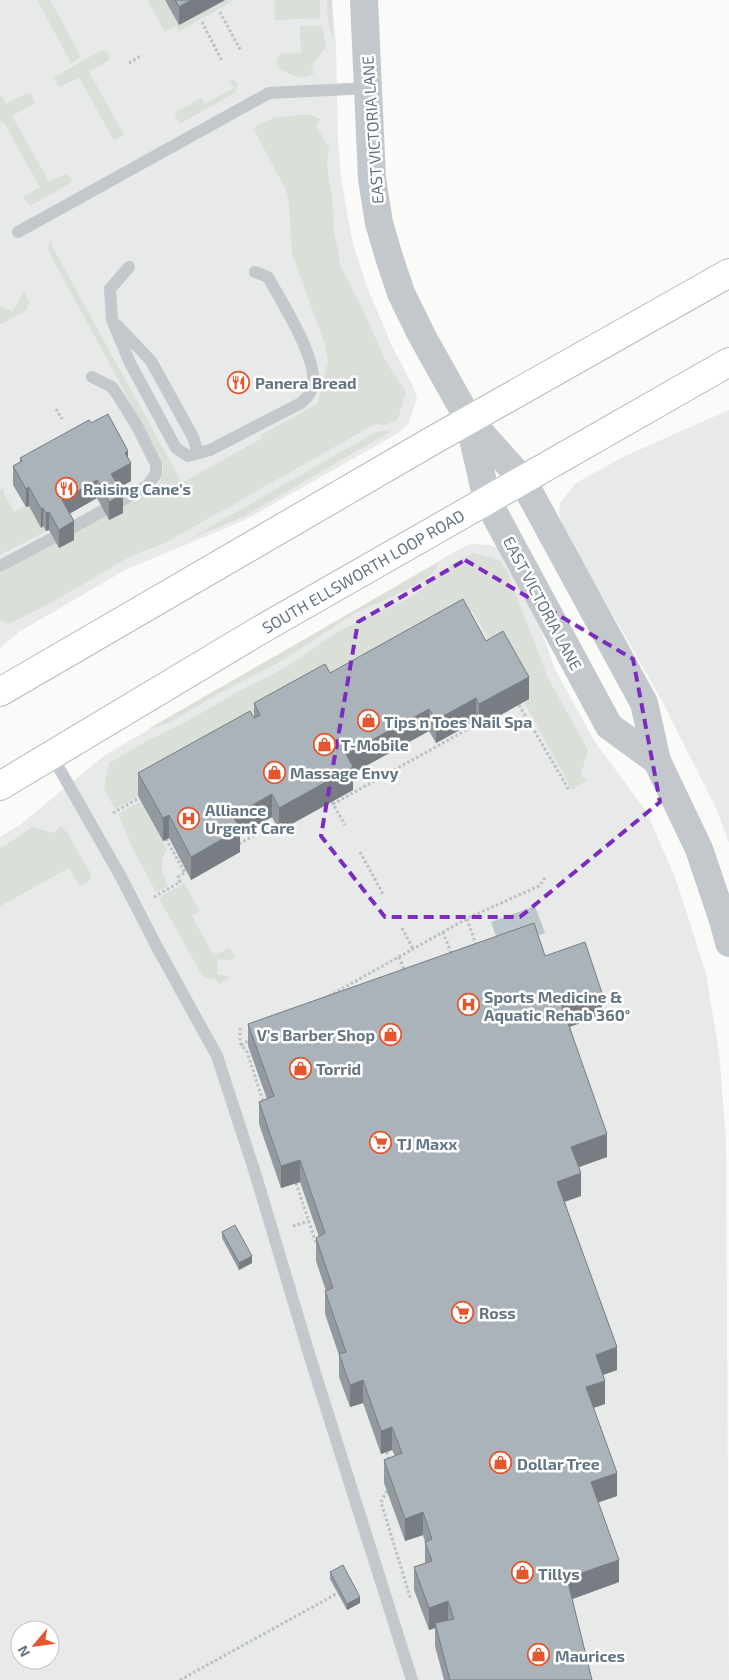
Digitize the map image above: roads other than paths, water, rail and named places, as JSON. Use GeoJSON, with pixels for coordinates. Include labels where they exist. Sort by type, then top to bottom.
{"type":"FeatureCollection","features":[{"type":"Feature","properties":{"kind":"main road"},"geometry":{"type":"LineString","coordinates":[[0,692],[469,420],[729,273]]}},
{"type":"Feature","properties":{"kind":"main road","name":"SOUTH ELLSWORTH LOOP ROAD"},"geometry":{"type":"LineString","coordinates":[[0,786],[255,633],[729,362]]}},
{"type":"Feature","properties":{"kind":"street","name":"EAST VICTORIA LANE"},"geometry":{"type":"LineString","coordinates":[[364,0],[372,179],[379,222],[405,301],[422,336],[469,420],[522,479],[644,703],[657,761],[699,849],[729,943]]}},
{"type":"Feature","properties":{"kind":"street","name":"EAST VICTORIA LANE"},"geometry":{"type":"LineString","coordinates":[[469,420],[487,500],[609,726],[657,761]]}},
{"type":"Feature","properties":{"kind":"lane"},"geometry":{"type":"LineString","coordinates":[[18,232],[269,93],[369,88]]}},
{"type":"Feature","properties":{"kind":"lane"},"geometry":{"type":"LineString","coordinates":[[129,267],[110,289],[112,320],[130,363],[176,448],[188,456],[210,450],[301,403],[311,391],[314,374],[309,354],[268,277],[255,272]]}},
{"type":"Feature","properties":{"kind":"lane"},"geometry":{"type":"LineString","coordinates":[[112,320],[151,361],[193,437],[198,453]]}},
{"type":"Feature","properties":{"kind":"lane"},"geometry":{"type":"LineString","coordinates":[[92,377],[112,387],[137,426],[156,464],[156,474],[147,486],[117,503]]}},
{"type":"Feature","properties":{"kind":"lane"},"geometry":{"type":"LineString","coordinates":[[68,530],[104,510]]}},
{"type":"Feature","properties":{"kind":"lane"},"geometry":{"type":"LineString","coordinates":[[0,566],[53,538]]}},
{"type":"Feature","properties":{"kind":"lane"},"geometry":{"type":"LineString","coordinates":[[51,754],[121,877],[217,1056],[412,1680]]}},
{"type":"Feature","properties":{"kind":"place","name":"Panera Bread"},"geometry":{"type":"Point","coordinates":[239,382]}},
{"type":"Feature","properties":{"kind":"place","name":"Raising Cane's"},"geometry":{"type":"Point","coordinates":[67,488]}},
{"type":"Feature","properties":{"kind":"place","name":"Tips n Toes Nail Spa"},"geometry":{"type":"Point","coordinates":[368,721]}},
{"type":"Feature","properties":{"kind":"place","name":"T-Mobile"},"geometry":{"type":"Point","coordinates":[325,744]}},
{"type":"Feature","properties":{"kind":"place","name":"Massage Envy"},"geometry":{"type":"Point","coordinates":[274,772]}},
{"type":"Feature","properties":{"kind":"place","name":"Alliance Urgent Care"},"geometry":{"type":"Point","coordinates":[189,818]}},
{"type":"Feature","properties":{"kind":"place","name":"Sports Medicine & Aquatic Rehab 360°"},"geometry":{"type":"Point","coordinates":[468,1005]}},
{"type":"Feature","properties":{"kind":"place","name":"V's Barber Shop"},"geometry":{"type":"Point","coordinates":[391,1034]}},
{"type":"Feature","properties":{"kind":"place","name":"Torrid"},"geometry":{"type":"Point","coordinates":[300,1068]}},
{"type":"Feature","properties":{"kind":"place","name":"TJ Maxx"},"geometry":{"type":"Point","coordinates":[381,1143]}},
{"type":"Feature","properties":{"kind":"place","name":"Ross"},"geometry":{"type":"Point","coordinates":[463,1312]}},
{"type":"Feature","properties":{"kind":"place","name":"Dollar Tree"},"geometry":{"type":"Point","coordinates":[501,1463]}},
{"type":"Feature","properties":{"kind":"place","name":"Tillys"},"geometry":{"type":"Point","coordinates":[522,1573]}},
{"type":"Feature","properties":{"kind":"place","name":"Maurices"},"geometry":{"type":"Point","coordinates":[539,1655]}}]}
